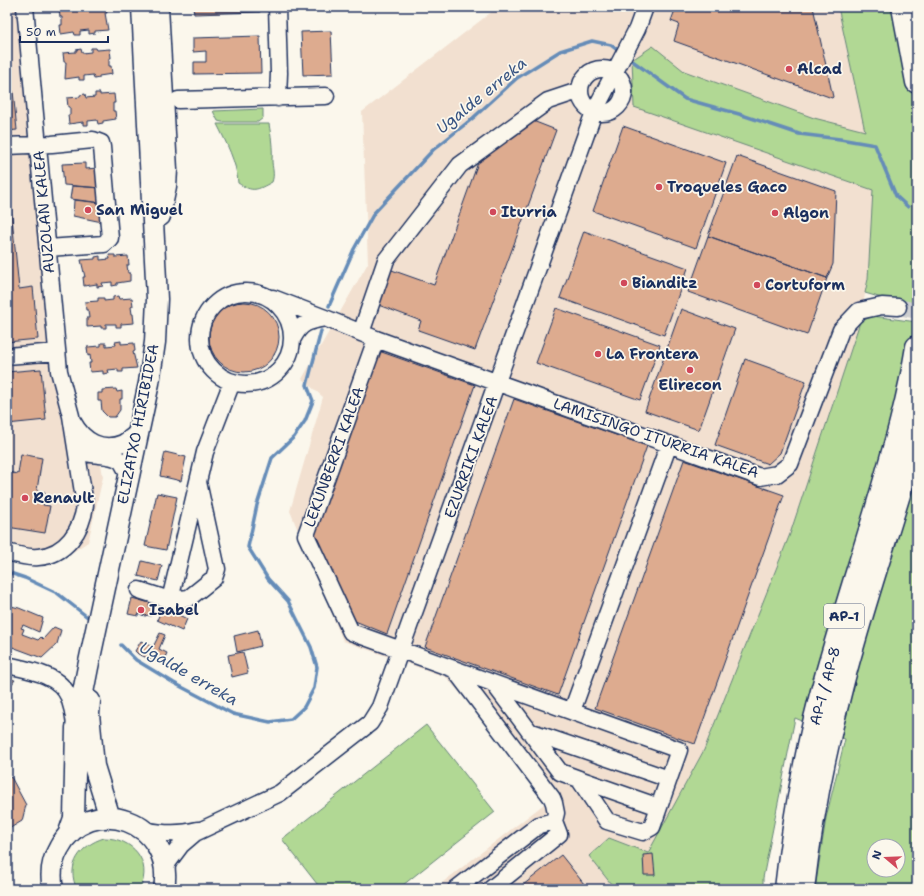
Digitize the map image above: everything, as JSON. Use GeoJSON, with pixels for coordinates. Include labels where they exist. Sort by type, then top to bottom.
{"type":"FeatureCollection","features":[{"type":"Feature","properties":{"kind":"highway"},"geometry":{"type":"LineString","coordinates":[[903,7],[917,82]]}},
{"type":"Feature","properties":{"kind":"highway"},"geometry":{"type":"LineString","coordinates":[[916,7],[917,15]]}},
{"type":"Feature","properties":{"kind":"highway","name":"AP-1 / AP-8"},"geometry":{"type":"LineString","coordinates":[[786,889],[796,816],[815,722],[840,629],[889,465],[907,396],[917,347]]}},
{"type":"Feature","properties":{"kind":"highway","name":"AP-1 / AP-8"},"geometry":{"type":"LineString","coordinates":[[804,889],[813,819],[834,718],[855,641],[917,433]]}},
{"type":"Feature","properties":{"kind":"main road","name":"ELIZATXO HIRIBIDEA"},"geometry":{"type":"LineString","coordinates":[[68,835],[74,818],[76,728],[152,363],[157,306],[142,7]]}},
{"type":"Feature","properties":{"kind":"main road","name":"ELIZATXO HIRIBIDEA"},"geometry":{"type":"LineString","coordinates":[[110,818],[94,766],[89,714],[94,668],[155,384],[161,343],[164,299],[160,216],[166,186],[167,170],[158,7]]}},
{"type":"Feature","properties":{"kind":"main road"},"geometry":{"type":"LineString","coordinates":[[53,888],[51,876],[52,864],[61,844],[68,835],[75,829],[92,820],[110,818],[128,821],[144,830],[152,838],[159,848],[163,858],[165,869],[164,889]]}},
{"type":"Feature","properties":{"kind":"street","name":"AUZOLAN KALEA"},"geometry":{"type":"LineString","coordinates":[[7,552],[18,555],[38,557],[50,554],[58,550],[72,539],[77,532],[84,514],[84,495],[76,448],[59,371],[25,7]]}},
{"type":"Feature","properties":{"kind":"street"},"geometry":{"type":"LineString","coordinates":[[277,7],[279,73],[278,98]]}},
{"type":"Feature","properties":{"kind":"street","name":"EZURRIKI KALEA"},"geometry":{"type":"LineString","coordinates":[[204,828],[280,793],[370,723],[380,707],[594,112],[638,29],[645,7]]}},
{"type":"Feature","properties":{"kind":"street"},"geometry":{"type":"LineString","coordinates":[[594,112],[584,105],[580,94],[580,86],[584,77],[600,68],[615,73]]}},
{"type":"Feature","properties":{"kind":"street"},"geometry":{"type":"LineString","coordinates":[[361,332],[386,260],[460,165],[548,101],[572,93],[580,94]]}},
{"type":"Feature","properties":{"kind":"street"},"geometry":{"type":"LineString","coordinates":[[178,100],[326,96]]}},
{"type":"Feature","properties":{"kind":"street"},"geometry":{"type":"LineString","coordinates":[[7,146],[93,140],[101,143],[110,238],[104,244],[48,248]]}},
{"type":"Feature","properties":{"kind":"street"},"geometry":{"type":"LineString","coordinates":[[243,292],[264,295],[272,298],[289,319],[293,338],[291,351],[286,363],[275,375],[261,383],[237,384],[222,378],[207,363],[201,348],[201,327],[208,312],[214,305],[227,296],[243,292]]}},
{"type":"Feature","properties":{"kind":"street","name":"LAMISINGO ITURRIA KALEA"},"geometry":{"type":"LineString","coordinates":[[272,298],[376,339],[760,477],[777,474],[790,464],[841,330],[859,311],[882,306],[898,307]]}},
{"type":"Feature","properties":{"kind":"street"},"geometry":{"type":"LineString","coordinates":[[293,338],[301,325],[309,321],[325,318]]}},
{"type":"Feature","properties":{"kind":"street","name":"LEKUNBERRI KALEA"},"geometry":{"type":"LineString","coordinates":[[376,339],[306,535],[351,632],[679,750],[669,779]]}},
{"type":"Feature","properties":{"kind":"street"},"geometry":{"type":"LineString","coordinates":[[7,356],[57,352]]}},
{"type":"Feature","properties":{"kind":"street"},"geometry":{"type":"LineString","coordinates":[[170,600],[205,452],[232,382]]}},
{"type":"Feature","properties":{"kind":"street","name":"AUZOLAN KALEA"},"geometry":{"type":"LineString","coordinates":[[70,416],[82,436],[94,449]]}},
{"type":"Feature","properties":{"kind":"street"},"geometry":{"type":"LineString","coordinates":[[81,478],[94,449],[104,445],[124,442],[138,432]]}},
{"type":"Feature","properties":{"kind":"street"},"geometry":{"type":"LineString","coordinates":[[76,448],[80,441],[84,441],[94,449],[114,457],[121,462],[129,475]]}},
{"type":"Feature","properties":{"kind":"street"},"geometry":{"type":"LineString","coordinates":[[572,711],[669,444]]}},
{"type":"Feature","properties":{"kind":"street"},"geometry":{"type":"LineString","coordinates":[[139,590],[170,600],[188,598],[214,578],[217,569],[198,482]]}},
{"type":"Feature","properties":{"kind":"street"},"geometry":{"type":"LineString","coordinates":[[7,665],[31,670],[48,677],[60,685],[68,696],[73,710],[76,728]]}},
{"type":"Feature","properties":{"kind":"street"},"geometry":{"type":"LineString","coordinates":[[454,669],[552,798],[556,813],[554,821],[558,834],[491,889]]}},
{"type":"Feature","properties":{"kind":"street"},"geometry":{"type":"LineString","coordinates":[[494,684],[560,772],[659,808]]}},
{"type":"Feature","properties":{"kind":"street"},"geometry":{"type":"LineString","coordinates":[[529,731],[669,779],[652,827],[643,832],[607,821],[578,779]]}},
{"type":"Feature","properties":{"kind":"street"},"geometry":{"type":"LineString","coordinates":[[456,889],[539,825],[554,821]]}},
{"type":"Feature","properties":{"kind":"street"},"geometry":{"type":"LineString","coordinates":[[144,830],[174,834],[204,828]]}},
{"type":"Feature","properties":{"kind":"street"},"geometry":{"type":"LineString","coordinates":[[165,869],[181,845],[204,828]]}},
{"type":"Feature","properties":{"kind":"shaded area"},"geometry":{"type":"Polygon","coordinates":[[[7,7],[32,7],[67,371],[78,418],[100,457],[103,477],[88,542],[59,561],[7,555],[7,7]]]}},
{"type":"Feature","properties":{"kind":"shaded area"},"geometry":{"type":"Polygon","coordinates":[[[498,7],[838,7],[882,202],[860,322],[790,534],[704,750],[648,853],[609,838],[589,856],[615,889],[434,889],[552,798],[446,677],[343,641],[290,511],[323,397],[302,379],[368,263],[362,112],[498,7]]]}},
{"type":"Feature","properties":{"kind":"green space"},"geometry":{"type":"Polygon","coordinates":[[[838,7],[917,7],[917,306],[909,306],[865,293],[868,279],[873,190],[634,107],[632,60],[653,46],[684,71],[814,118],[865,131],[838,7]]]}},
{"type":"Feature","properties":{"kind":"green space"},"geometry":{"type":"Polygon","coordinates":[[[263,109],[263,118],[258,122],[222,122],[218,121],[213,111],[263,109]]]}},
{"type":"Feature","properties":{"kind":"green space"},"geometry":{"type":"Polygon","coordinates":[[[217,124],[269,124],[272,146],[272,182],[255,189],[248,188],[238,183],[236,168],[217,124]]]}},
{"type":"Feature","properties":{"kind":"green space"},"geometry":{"type":"Polygon","coordinates":[[[873,316],[917,322],[917,889],[815,889],[826,818],[845,739],[795,718],[763,878],[763,889],[615,889],[589,856],[609,838],[648,853],[704,750],[790,534],[860,322],[873,316]]]}},
{"type":"Feature","properties":{"kind":"green space"},"geometry":{"type":"Polygon","coordinates":[[[426,725],[495,812],[398,889],[321,889],[282,839],[426,725]]]}},
{"type":"Feature","properties":{"kind":"green space"},"geometry":{"type":"Polygon","coordinates":[[[104,838],[123,842],[137,853],[142,861],[144,869],[140,889],[77,889],[73,872],[77,857],[88,846],[104,838]]]}},
{"type":"Feature","properties":{"kind":"building"},"geometry":{"type":"Polygon","coordinates":[[[72,7],[106,7],[107,13],[105,13],[108,30],[95,31],[95,33],[89,34],[89,30],[80,31],[80,35],[75,35],[74,32],[61,34],[60,25],[62,25],[62,17],[60,17],[59,9],[72,7]]]}},
{"type":"Feature","properties":{"kind":"building"},"geometry":{"type":"Polygon","coordinates":[[[193,7],[260,7],[260,12],[194,14],[193,7]]]}},
{"type":"Feature","properties":{"kind":"building"},"geometry":{"type":"Polygon","coordinates":[[[301,7],[331,7],[331,10],[301,12],[301,7]]]}},
{"type":"Feature","properties":{"kind":"building","name":"Alcad"},"geometry":{"type":"Polygon","coordinates":[[[676,7],[813,7],[833,97],[832,98],[674,41],[679,24],[671,21],[676,7]]]}},
{"type":"Feature","properties":{"kind":"building"},"geometry":{"type":"Polygon","coordinates":[[[7,29],[12,79],[7,79],[7,29]]]}},
{"type":"Feature","properties":{"kind":"building"},"geometry":{"type":"Polygon","coordinates":[[[331,31],[333,74],[303,75],[301,32],[331,31]]]}},
{"type":"Feature","properties":{"kind":"building"},"geometry":{"type":"Polygon","coordinates":[[[260,36],[261,73],[194,74],[194,62],[206,62],[206,51],[193,52],[193,38],[260,36]]]}},
{"type":"Feature","properties":{"kind":"building"},"geometry":{"type":"Polygon","coordinates":[[[91,48],[96,48],[97,50],[110,49],[111,58],[109,58],[109,66],[111,66],[112,74],[99,76],[99,78],[94,79],[93,75],[84,76],[84,80],[79,80],[79,77],[65,79],[66,62],[64,62],[63,53],[76,52],[76,50],[81,49],[82,53],[91,52],[91,48]]]}},
{"type":"Feature","properties":{"kind":"building"},"geometry":{"type":"Polygon","coordinates":[[[7,91],[13,91],[17,130],[7,131],[7,91]]]}},
{"type":"Feature","properties":{"kind":"building"},"geometry":{"type":"Polygon","coordinates":[[[95,93],[100,93],[100,95],[114,94],[115,103],[113,103],[113,111],[115,111],[116,119],[103,121],[103,123],[98,124],[97,120],[88,121],[88,125],[83,125],[83,122],[69,124],[68,115],[70,115],[70,107],[68,107],[67,98],[80,97],[80,95],[85,94],[86,98],[95,97],[95,93]]]}},
{"type":"Feature","properties":{"kind":"building","name":"Iturria"},"geometry":{"type":"Polygon","coordinates":[[[533,121],[556,130],[475,350],[418,330],[421,321],[373,303],[386,268],[434,285],[480,157],[533,121]]]}},
{"type":"Feature","properties":{"kind":"building","name":"Troqueles Gaco"},"geometry":{"type":"Polygon","coordinates":[[[623,126],[726,163],[696,248],[593,211],[623,126]]]}},
{"type":"Feature","properties":{"kind":"building","name":"Algon"},"geometry":{"type":"Polygon","coordinates":[[[737,156],[836,191],[833,264],[827,278],[708,236],[737,156]]]}},
{"type":"Feature","properties":{"kind":"building"},"geometry":{"type":"Polygon","coordinates":[[[85,163],[85,169],[99,168],[101,188],[64,185],[62,164],[85,163]]]}},
{"type":"Feature","properties":{"kind":"building"},"geometry":{"type":"Polygon","coordinates":[[[7,166],[19,289],[33,287],[38,339],[7,342],[7,166]]]}},
{"type":"Feature","properties":{"kind":"building"},"geometry":{"type":"Polygon","coordinates":[[[72,186],[101,188],[103,203],[70,199],[72,186]]]}},
{"type":"Feature","properties":{"kind":"building","name":"San Miguel"},"geometry":{"type":"Polygon","coordinates":[[[74,200],[102,203],[102,222],[73,216],[74,200]]]}},
{"type":"Feature","properties":{"kind":"building","name":"Bianditz"},"geometry":{"type":"Polygon","coordinates":[[[584,231],[688,268],[664,335],[560,298],[584,231]]]}},
{"type":"Feature","properties":{"kind":"building","name":"Cortuform"},"geometry":{"type":"Polygon","coordinates":[[[708,236],[827,278],[807,335],[688,292],[708,236]]]}},
{"type":"Feature","properties":{"kind":"building"},"geometry":{"type":"Polygon","coordinates":[[[109,255],[115,255],[115,257],[128,256],[129,265],[127,265],[128,273],[130,273],[130,281],[117,283],[117,285],[112,286],[112,282],[102,283],[103,286],[97,287],[97,284],[84,286],[83,277],[85,277],[81,260],[95,259],[95,257],[100,256],[100,260],[110,259],[109,255]]]}},
{"type":"Feature","properties":{"kind":"building"},"geometry":{"type":"Polygon","coordinates":[[[118,296],[119,299],[132,298],[133,306],[131,307],[134,323],[121,324],[121,327],[116,327],[116,324],[106,324],[106,328],[101,328],[101,326],[87,327],[87,318],[89,318],[85,302],[98,301],[98,298],[104,298],[104,301],[113,300],[113,297],[118,296]]]}},
{"type":"Feature","properties":{"kind":"building"},"geometry":{"type":"Polygon","coordinates":[[[244,302],[257,305],[269,312],[276,324],[279,337],[276,350],[269,362],[257,369],[244,372],[231,369],[219,362],[212,350],[209,337],[212,324],[219,312],[231,305],[244,302]]]}},
{"type":"Feature","properties":{"kind":"building","name":"La Frontera"},"geometry":{"type":"Polygon","coordinates":[[[556,308],[660,345],[640,400],[536,363],[556,308]]]}},
{"type":"Feature","properties":{"kind":"building","name":"Elirecon"},"geometry":{"type":"Polygon","coordinates":[[[681,309],[735,329],[699,430],[645,411],[681,309]]]}},
{"type":"Feature","properties":{"kind":"building"},"geometry":{"type":"Polygon","coordinates":[[[121,341],[121,344],[134,343],[135,351],[133,352],[137,368],[123,369],[123,372],[118,372],[118,369],[108,370],[109,373],[103,374],[103,371],[90,372],[89,363],[91,363],[90,355],[88,356],[87,347],[101,346],[101,343],[106,343],[106,346],[116,345],[115,342],[121,341]]]}},
{"type":"Feature","properties":{"kind":"building"},"geometry":{"type":"Polygon","coordinates":[[[376,350],[475,385],[387,634],[350,619],[310,535],[376,350]]]}},
{"type":"Feature","properties":{"kind":"building"},"geometry":{"type":"Polygon","coordinates":[[[745,359],[806,381],[780,453],[768,464],[715,445],[745,359]]]}},
{"type":"Feature","properties":{"kind":"building"},"geometry":{"type":"Polygon","coordinates":[[[41,369],[46,420],[7,424],[7,372],[41,369]]]}},
{"type":"Feature","properties":{"kind":"building"},"geometry":{"type":"Polygon","coordinates":[[[116,389],[117,392],[122,391],[120,410],[115,417],[108,417],[102,411],[101,401],[98,401],[98,393],[102,393],[102,390],[116,389]]]}},
{"type":"Feature","properties":{"kind":"building"},"geometry":{"type":"Polygon","coordinates":[[[514,399],[647,446],[558,695],[425,647],[514,399]]]}},
{"type":"Feature","properties":{"kind":"building"},"geometry":{"type":"Polygon","coordinates":[[[165,452],[186,457],[181,481],[160,476],[165,452]]]}},
{"type":"Feature","properties":{"kind":"building","name":"Renault"},"geometry":{"type":"Polygon","coordinates":[[[21,454],[42,458],[37,490],[45,492],[43,505],[50,506],[45,533],[7,527],[7,472],[18,474],[21,454]]]}},
{"type":"Feature","properties":{"kind":"building"},"geometry":{"type":"Polygon","coordinates":[[[684,460],[784,495],[695,744],[595,708],[684,460]]]}},
{"type":"Feature","properties":{"kind":"building"},"geometry":{"type":"Polygon","coordinates":[[[157,493],[177,497],[166,550],[145,546],[157,493]]]}},
{"type":"Feature","properties":{"kind":"building"},"geometry":{"type":"Polygon","coordinates":[[[142,561],[162,566],[158,581],[138,576],[142,561]]]}},
{"type":"Feature","properties":{"kind":"building","name":"Isabel"},"geometry":{"type":"Polygon","coordinates":[[[132,598],[150,603],[149,606],[153,607],[151,616],[128,614],[132,598]]]}},
{"type":"Feature","properties":{"kind":"building"},"geometry":{"type":"Polygon","coordinates":[[[7,605],[19,608],[43,618],[39,632],[23,625],[21,628],[24,629],[22,634],[38,640],[41,637],[43,639],[54,627],[61,630],[57,644],[42,658],[7,645],[7,631],[8,632],[10,624],[7,623],[7,605]]]}},
{"type":"Feature","properties":{"kind":"building"},"geometry":{"type":"Polygon","coordinates":[[[163,607],[187,619],[182,631],[157,620],[163,607]]]}},
{"type":"Feature","properties":{"kind":"building"},"geometry":{"type":"Polygon","coordinates":[[[258,630],[261,646],[237,652],[234,636],[258,630]]]}},
{"type":"Feature","properties":{"kind":"building"},"geometry":{"type":"Polygon","coordinates":[[[160,633],[165,635],[159,649],[167,653],[162,664],[138,654],[135,651],[141,641],[153,647],[160,633]]]}},
{"type":"Feature","properties":{"kind":"building"},"geometry":{"type":"Polygon","coordinates":[[[243,652],[248,673],[232,677],[228,655],[243,652]]]}},
{"type":"Feature","properties":{"kind":"building"},"geometry":{"type":"Polygon","coordinates":[[[7,679],[15,680],[7,690],[7,679]]]}},
{"type":"Feature","properties":{"kind":"building"},"geometry":{"type":"Polygon","coordinates":[[[11,777],[26,805],[22,821],[7,830],[7,779],[11,777]]]}},
{"type":"Feature","properties":{"kind":"building"},"geometry":{"type":"Polygon","coordinates":[[[653,854],[655,875],[644,875],[643,855],[653,854]]]}},
{"type":"Feature","properties":{"kind":"building"},"geometry":{"type":"Polygon","coordinates":[[[561,855],[588,889],[518,889],[561,855]]]}},
{"type":"Feature","properties":{"kind":"waterway","name":"Ugalde erreka"},"geometry":{"type":"LineString","coordinates":[[329,306],[354,249],[374,213],[433,150],[473,118],[517,78],[560,51],[592,41],[611,45],[620,52]]}},
{"type":"Feature","properties":{"kind":"waterway","name":"Ugalde erreka"},"geometry":{"type":"LineString","coordinates":[[627,57],[685,99],[739,114],[799,134],[875,145],[896,196],[908,207]]}},
{"type":"Feature","properties":{"kind":"waterway","name":"Ugalde erreka"},"geometry":{"type":"LineString","coordinates":[[121,645],[136,660],[174,683],[233,714],[270,722],[291,719],[304,707],[314,688],[317,667],[311,647],[288,601],[268,579],[248,547],[257,505],[272,458],[294,437],[305,421],[313,401],[307,385],[321,331]]}},
{"type":"Feature","properties":{"kind":"waterway","name":"Ugalde erreka"},"geometry":{"type":"LineString","coordinates":[[7,572],[25,578],[57,593],[90,619]]}},
{"type":"Feature","properties":{"kind":"tunnel"},"geometry":{"type":"LineString","coordinates":[[898,307],[917,311]]}},
{"type":"Feature","properties":{"kind":"place","name":"Alcad"},"geometry":{"type":"Point","coordinates":[789,69]}},
{"type":"Feature","properties":{"kind":"place","name":"Troqueles Gaco"},"geometry":{"type":"Point","coordinates":[659,187]}},
{"type":"Feature","properties":{"kind":"place","name":"San Miguel"},"geometry":{"type":"Point","coordinates":[88,210]}},
{"type":"Feature","properties":{"kind":"place","name":"Iturria"},"geometry":{"type":"Point","coordinates":[493,212]}},
{"type":"Feature","properties":{"kind":"place","name":"Algon"},"geometry":{"type":"Point","coordinates":[775,213]}},
{"type":"Feature","properties":{"kind":"place","name":"Bianditz"},"geometry":{"type":"Point","coordinates":[624,283]}},
{"type":"Feature","properties":{"kind":"place","name":"Cortuform"},"geometry":{"type":"Point","coordinates":[757,285]}},
{"type":"Feature","properties":{"kind":"place","name":"La Frontera"},"geometry":{"type":"Point","coordinates":[598,354]}},
{"type":"Feature","properties":{"kind":"place","name":"Elirecon"},"geometry":{"type":"Point","coordinates":[690,370]}},
{"type":"Feature","properties":{"kind":"place","name":"Renault"},"geometry":{"type":"Point","coordinates":[25,498]}},
{"type":"Feature","properties":{"kind":"place","name":"Isabel"},"geometry":{"type":"Point","coordinates":[141,610]}}]}
